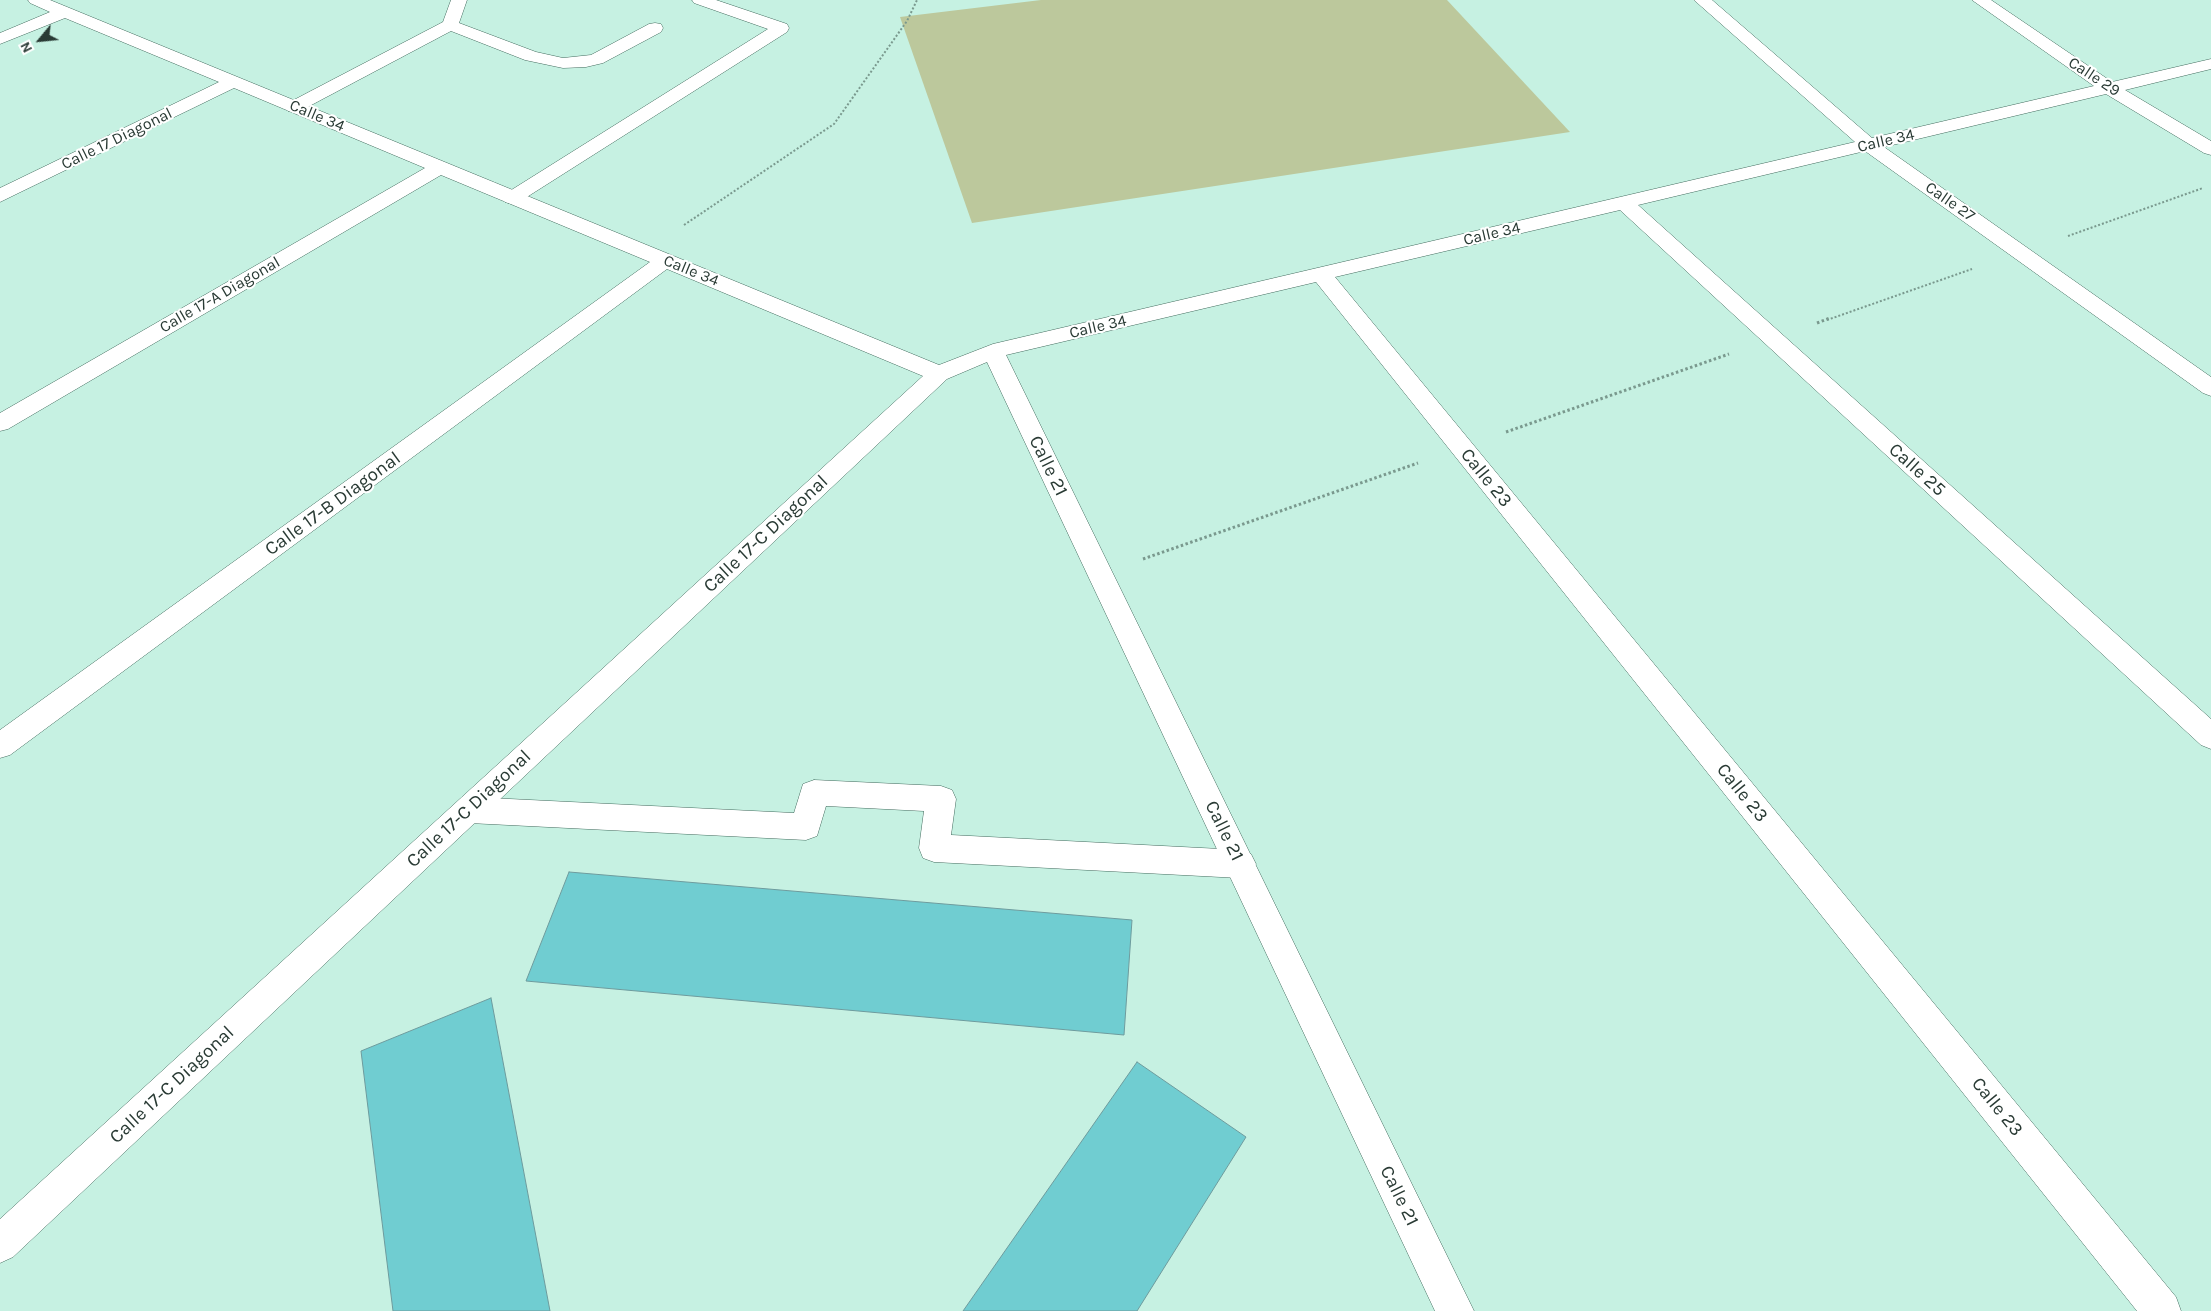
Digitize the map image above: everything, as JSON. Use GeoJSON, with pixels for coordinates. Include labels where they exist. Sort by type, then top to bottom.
{"type":"FeatureCollection","features":[{"type":"Feature","properties":{"kind":"street","name":"Calle 34"},"geometry":{"type":"LineString","coordinates":[[36,0],[938,374],[993,351],[2211,64]]}},
{"type":"Feature","properties":{"kind":"street"},"geometry":{"type":"LineString","coordinates":[[294,107],[450,25],[459,0]]}},
{"type":"Feature","properties":{"kind":"street"},"geometry":{"type":"LineString","coordinates":[[512,198],[781,28],[700,0]]}},
{"type":"Feature","properties":{"kind":"street","name":"Calle 27"},"geometry":{"type":"LineString","coordinates":[[1702,0],[1869,145],[2211,388]]}},
{"type":"Feature","properties":{"kind":"street","name":"Calle 29"},"geometry":{"type":"LineString","coordinates":[[1980,0],[2109,88],[2211,149]]}},
{"type":"Feature","properties":{"kind":"street"},"geometry":{"type":"LineString","coordinates":[[0,39],[64,12]]}},
{"type":"Feature","properties":{"kind":"street"},"geometry":{"type":"LineString","coordinates":[[450,25],[531,56],[563,63],[586,62],[597,59],[655,28]]}},
{"type":"Feature","properties":{"kind":"street","name":"Calle 17 Diagonal"},"geometry":{"type":"LineString","coordinates":[[0,196],[233,82]]}},
{"type":"Feature","properties":{"kind":"street","name":"Calle 17-A Diagonal"},"geometry":{"type":"LineString","coordinates":[[0,423],[439,168]]}},
{"type":"Feature","properties":{"kind":"street","name":"Calle 25"},"geometry":{"type":"LineString","coordinates":[[1624,203],[2211,737]]}},
{"type":"Feature","properties":{"kind":"street","name":"Calle 17-B Diagonal"},"geometry":{"type":"LineString","coordinates":[[0,746],[665,261]]}},
{"type":"Feature","properties":{"kind":"street","name":"Calle 23"},"geometry":{"type":"LineString","coordinates":[[1321,274],[2162,1311]]}},
{"type":"Feature","properties":{"kind":"street","name":"Calle 21"},"geometry":{"type":"LineString","coordinates":[[993,351],[1455,1311]]}},
{"type":"Feature","properties":{"kind":"street","name":"Calle 17-C Diagonal"},"geometry":{"type":"LineString","coordinates":[[0,1244],[938,374]]}},
{"type":"Feature","properties":{"kind":"street"},"geometry":{"type":"LineString","coordinates":[[469,810],[806,827],[814,793],[941,799],[934,848],[1240,864]]}},
{"type":"Feature","properties":{"kind":"path"},"geometry":{"type":"LineString","coordinates":[[683,226],[834,124],[907,21],[917,0]]}},
{"type":"Feature","properties":{"kind":"path"},"geometry":{"type":"LineString","coordinates":[[2060,238],[2211,185]]}},
{"type":"Feature","properties":{"kind":"path"},"geometry":{"type":"LineString","coordinates":[[1815,324],[1976,268]]}},
{"type":"Feature","properties":{"kind":"path"},"geometry":{"type":"LineString","coordinates":[[1504,433],[1731,354]]}},
{"type":"Feature","properties":{"kind":"path"},"geometry":{"type":"LineString","coordinates":[[1137,561],[1420,462]]}},
{"type":"Feature","properties":{"kind":"green space"},"geometry":{"type":"Polygon","coordinates":[[[1041,0],[1447,0],[1570,132],[972,223],[900,17],[1041,0]]]}},
{"type":"Feature","properties":{"kind":"building"},"geometry":{"type":"Polygon","coordinates":[[[569,872],[1132,920],[1124,1035],[526,981],[569,872]]]}},
{"type":"Feature","properties":{"kind":"building"},"geometry":{"type":"Polygon","coordinates":[[[491,998],[550,1311],[393,1311],[361,1051],[491,998]]]}},
{"type":"Feature","properties":{"kind":"building"},"geometry":{"type":"Polygon","coordinates":[[[1137,1062],[1246,1137],[1137,1311],[963,1311],[1137,1062]]]}}]}
